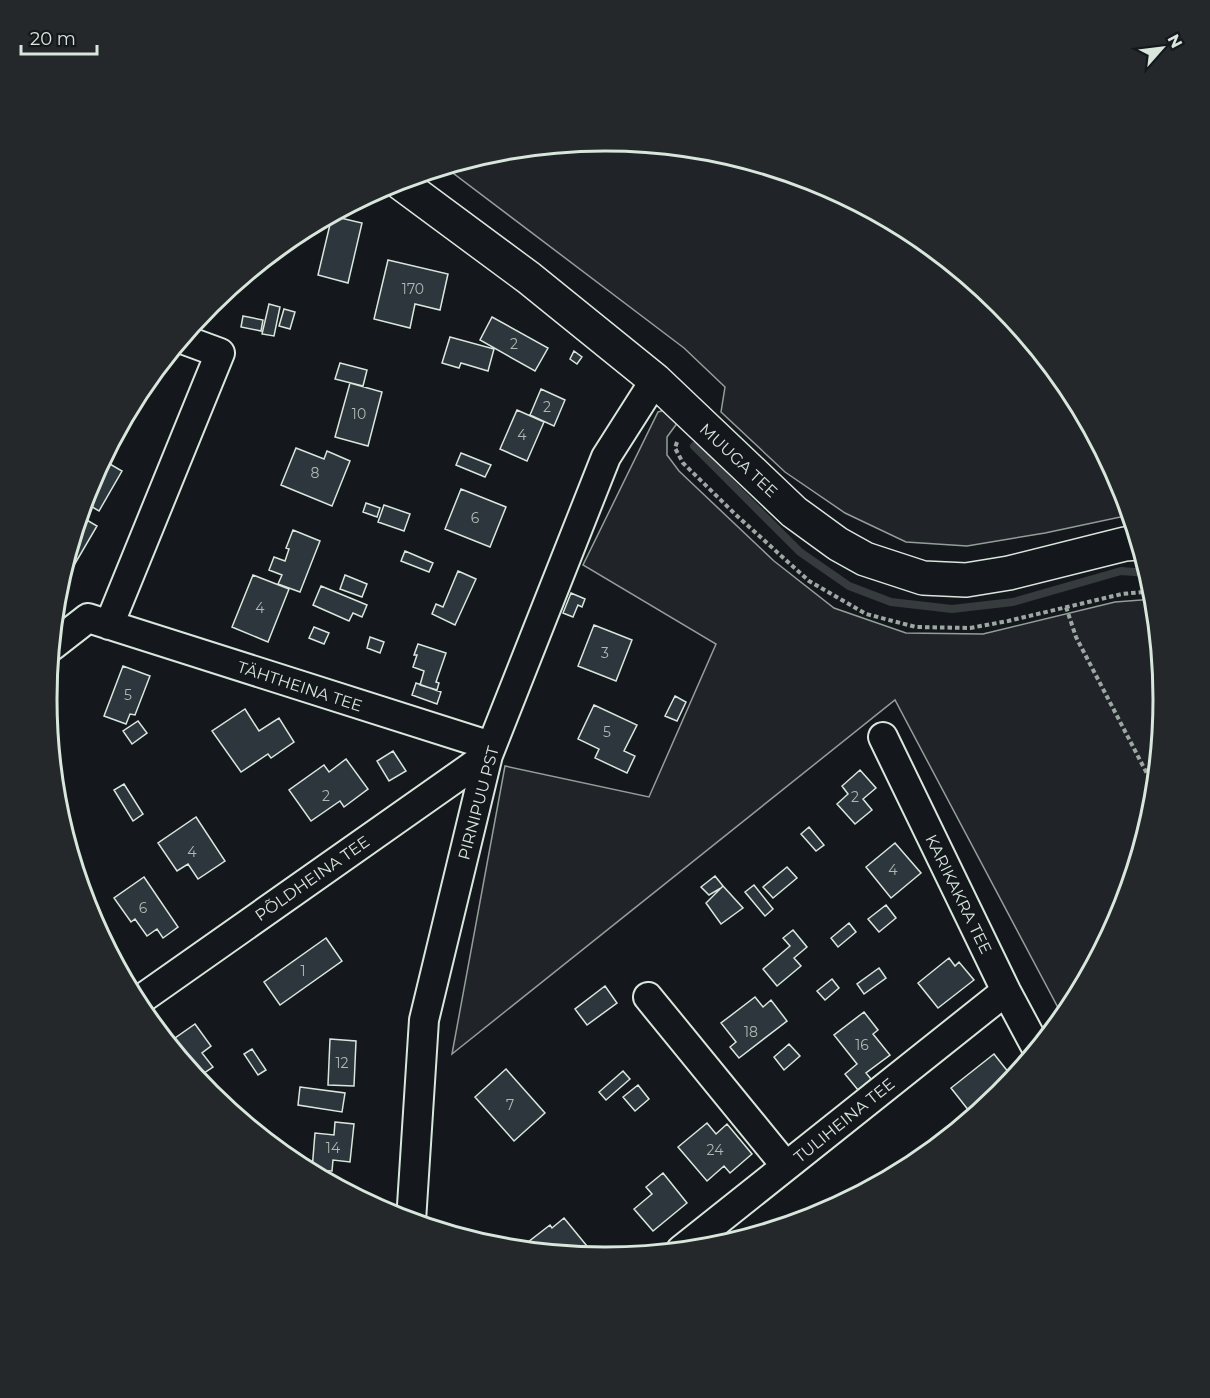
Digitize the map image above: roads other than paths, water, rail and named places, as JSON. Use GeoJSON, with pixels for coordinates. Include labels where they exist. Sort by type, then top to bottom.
{"type":"FeatureCollection","features":[{"type":"Feature","properties":{"kind":"main road","name":"MUUGA TEE"},"geometry":{"type":"LineString","coordinates":[[408,188],[529,278],[655,380],[794,512],[838,544],[865,559],[923,578],[966,580],[1009,573],[1130,544]]}},
{"type":"Feature","properties":{"kind":"street"},"geometry":{"type":"LineString","coordinates":[[109,625],[220,353],[190,342]]}},
{"type":"Feature","properties":{"kind":"street","name":"PIRNIPUU PST"},"geometry":{"type":"LineString","coordinates":[[412,1211],[424,1020],[490,750],[606,457],[655,380]]}},
{"type":"Feature","properties":{"kind":"street","name":"TÄHTHEINA TEE"},"geometry":{"type":"LineString","coordinates":[[61,639],[88,618],[490,750]]}},
{"type":"Feature","properties":{"kind":"street","name":"KARIKAKRA TEE"},"geometry":{"type":"LineString","coordinates":[[883,737],[1006,991],[1033,1041]]}},
{"type":"Feature","properties":{"kind":"street","name":"PÕLDHEINA TEE"},"geometry":{"type":"LineString","coordinates":[[145,996],[490,750]]}},
{"type":"Feature","properties":{"kind":"street","name":"TULIHEINA TEE"},"geometry":{"type":"LineString","coordinates":[[695,1239],[1006,991]]}},
{"type":"Feature","properties":{"kind":"street"},"geometry":{"type":"LineString","coordinates":[[648,997],[786,1166]]}},
{"type":"Feature","properties":{"kind":"waterway"},"geometry":{"type":"LineString","coordinates":[[694,446],[800,552],[849,586],[891,602],[952,609],[1013,602],[1121,571],[1137,572]]}}]}
